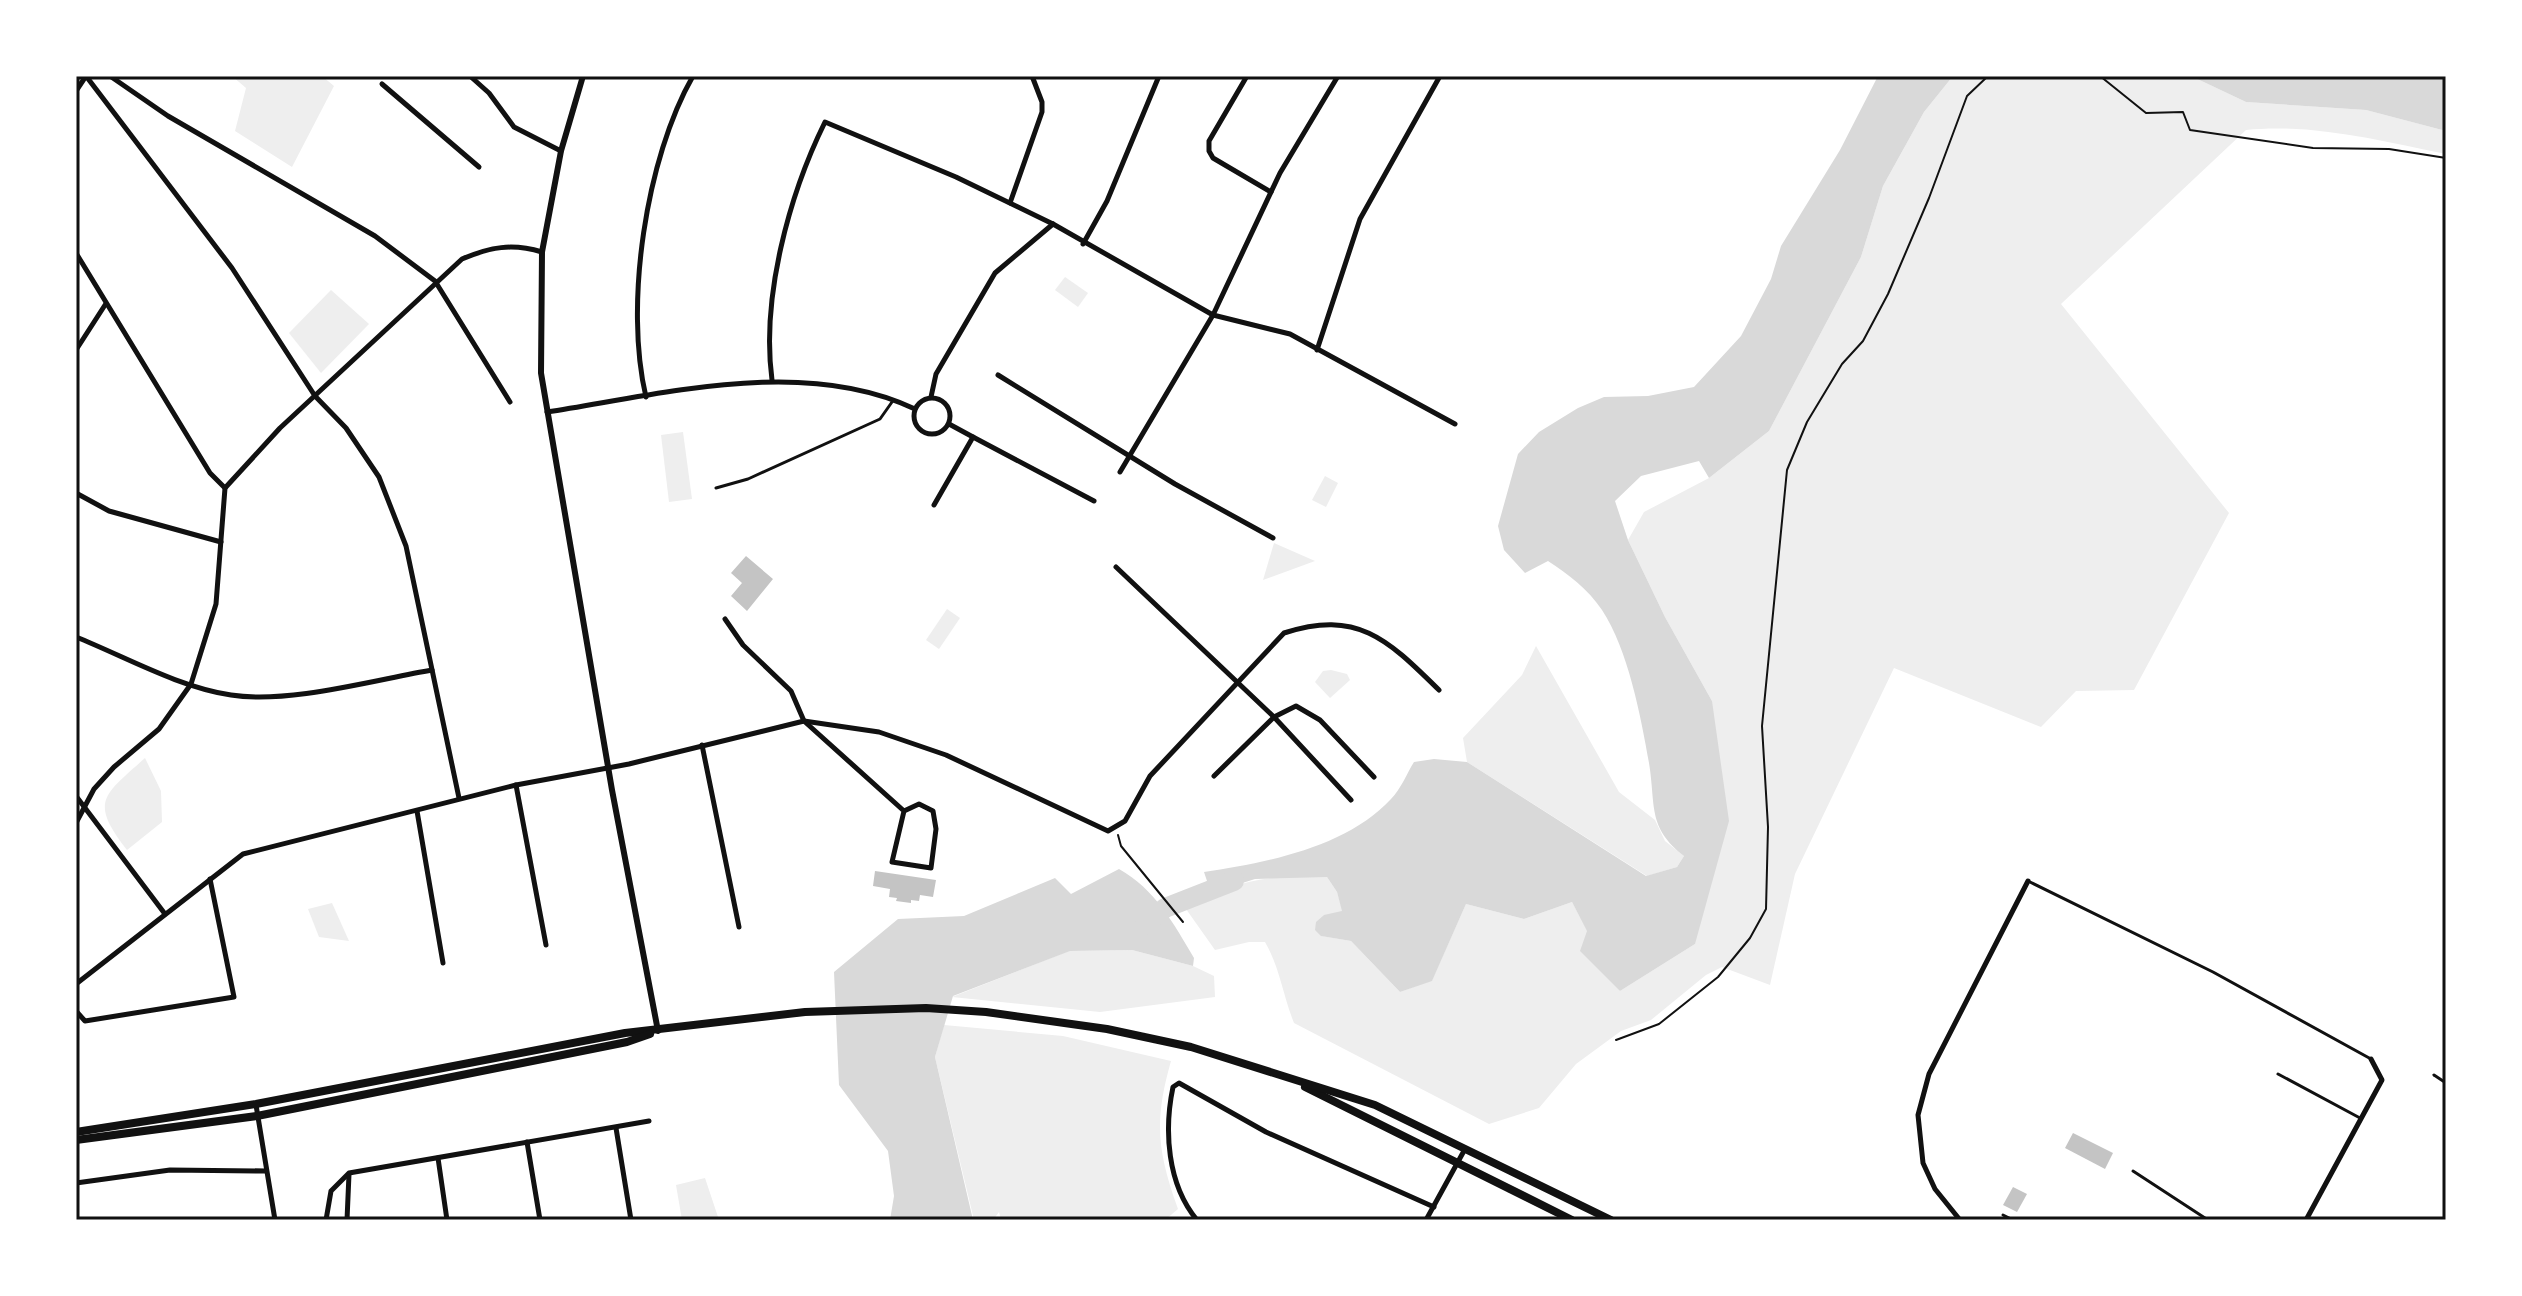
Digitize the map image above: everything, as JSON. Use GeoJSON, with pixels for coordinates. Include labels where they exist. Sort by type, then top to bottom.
{"type":"FeatureCollection","features":[{"type":"Feature","properties":{"kind":"main road"},"geometry":{"type":"LineString","coordinates":[[76,1132],[256,1104],[625,1033],[805,1012],[926,1008],[986,1012],[1107,1029],[1191,1047],[1283,1075],[1375,1105],[1611,1220]]}},
{"type":"Feature","properties":{"kind":"main road"},"geometry":{"type":"LineString","coordinates":[[76,1140],[257,1116],[627,1042],[658,1031]]}},
{"type":"Feature","properties":{"kind":"main road"},"geometry":{"type":"LineString","coordinates":[[1283,1075],[1572,1220]]}},
{"type":"Feature","properties":{"kind":"street"},"geometry":{"type":"LineString","coordinates":[[76,91],[87,76],[232,268],[315,396],[346,428],[379,477],[406,546],[459,798]]}},
{"type":"Feature","properties":{"kind":"street"},"geometry":{"type":"LineString","coordinates":[[110,76],[168,116],[375,236],[435,281],[510,402]]}},
{"type":"Feature","properties":{"kind":"street"},"geometry":{"type":"LineString","coordinates":[[470,76],[489,93],[514,127],[561,151]]}},
{"type":"Feature","properties":{"kind":"street"},"geometry":{"type":"LineString","coordinates":[[583,76],[561,151],[542,252],[540,342],[546,413],[658,1031]]}},
{"type":"Feature","properties":{"kind":"street"},"geometry":{"type":"LineString","coordinates":[[646,397],[640,371],[644,244],[660,162],[672,122],[693,76]]}},
{"type":"Feature","properties":{"kind":"street"},"geometry":{"type":"LineString","coordinates":[[1010,203],[1042,112],[1042,102],[1032,76]]}},
{"type":"Feature","properties":{"kind":"street"},"geometry":{"type":"LineString","coordinates":[[1083,244],[1107,201],[1159,76]]}},
{"type":"Feature","properties":{"kind":"street"},"geometry":{"type":"LineString","coordinates":[[1247,76],[1209,141],[1209,151],[1213,158],[1271,192]]}},
{"type":"Feature","properties":{"kind":"street"},"geometry":{"type":"LineString","coordinates":[[1120,472],[1213,315],[1271,192],[1338,76]]}},
{"type":"Feature","properties":{"kind":"street"},"geometry":{"type":"LineString","coordinates":[[1317,350],[1360,219],[1440,76]]}},
{"type":"Feature","properties":{"kind":"street"},"geometry":{"type":"LineString","coordinates":[[382,84],[479,167]]}},
{"type":"Feature","properties":{"kind":"street"},"geometry":{"type":"LineString","coordinates":[[772,380],[768,346],[773,292],[805,162],[825,122],[1053,224],[1083,244],[1213,315],[1290,334],[1455,424]]}},
{"type":"Feature","properties":{"kind":"street"},"geometry":{"type":"LineString","coordinates":[[915,409],[931,397],[936,374],[995,273],[1053,224]]}},
{"type":"Feature","properties":{"kind":"street"},"geometry":{"type":"LineString","coordinates":[[76,823],[84,804],[114,767],[159,729],[191,684],[216,604],[225,488],[315,396],[462,259],[490,247],[524,247],[542,252]]}},
{"type":"Feature","properties":{"kind":"street"},"geometry":{"type":"LineString","coordinates":[[76,253],[210,473],[225,488]]}},
{"type":"Feature","properties":{"kind":"street"},"geometry":{"type":"LineString","coordinates":[[76,350],[105,305]]}},
{"type":"Feature","properties":{"kind":"street"},"geometry":{"type":"LineString","coordinates":[[998,375],[1129,456],[1273,538]]}},
{"type":"Feature","properties":{"kind":"street"},"geometry":{"type":"LineString","coordinates":[[546,413],[772,380],[862,390],[915,409]]}},
{"type":"Feature","properties":{"kind":"street"},"geometry":{"type":"LineString","coordinates":[[915,409],[917,427],[928,434],[940,433],[949,424],[951,413],[946,403],[931,397]]}},
{"type":"Feature","properties":{"kind":"street"},"geometry":{"type":"LineString","coordinates":[[949,424],[1094,501]]}},
{"type":"Feature","properties":{"kind":"street"},"geometry":{"type":"LineString","coordinates":[[934,505],[973,437]]}},
{"type":"Feature","properties":{"kind":"street"},"geometry":{"type":"LineString","coordinates":[[76,493],[109,511],[221,542]]}},
{"type":"Feature","properties":{"kind":"street"},"geometry":{"type":"LineString","coordinates":[[1116,567],[1274,717],[1351,800]]}},
{"type":"Feature","properties":{"kind":"street"},"geometry":{"type":"LineString","coordinates":[[725,619],[743,645],[791,691],[804,721],[904,811]]}},
{"type":"Feature","properties":{"kind":"street"},"geometry":{"type":"LineString","coordinates":[[76,984],[243,854],[459,798],[609,767],[804,721],[879,732],[946,755],[1108,831],[1125,821],[1150,776],[1284,633],[1309,625],[1352,625],[1396,648],[1439,690]]}},
{"type":"Feature","properties":{"kind":"street"},"geometry":{"type":"LineString","coordinates":[[76,637],[191,684],[232,695],[272,697],[432,670]]}},
{"type":"Feature","properties":{"kind":"street"},"geometry":{"type":"LineString","coordinates":[[1214,776],[1274,717],[1296,706],[1320,720],[1374,777]]}},
{"type":"Feature","properties":{"kind":"street"},"geometry":{"type":"LineString","coordinates":[[702,745],[739,927]]}},
{"type":"Feature","properties":{"kind":"street"},"geometry":{"type":"LineString","coordinates":[[516,785],[546,945]]}},
{"type":"Feature","properties":{"kind":"street"},"geometry":{"type":"LineString","coordinates":[[76,796],[165,914]]}},
{"type":"Feature","properties":{"kind":"street"},"geometry":{"type":"LineString","coordinates":[[919,804],[933,811],[936,829],[931,868],[892,862],[904,811],[919,804]]}},
{"type":"Feature","properties":{"kind":"street"},"geometry":{"type":"LineString","coordinates":[[417,811],[443,963]]}},
{"type":"Feature","properties":{"kind":"street"},"geometry":{"type":"LineString","coordinates":[[76,1011],[85,1021],[234,997],[210,879]]}},
{"type":"Feature","properties":{"kind":"street"},"geometry":{"type":"LineString","coordinates":[[1960,1220],[1935,1189],[1923,1163],[1918,1115],[1929,1074],[2028,881]]}},
{"type":"Feature","properties":{"kind":"street"},"geometry":{"type":"LineString","coordinates":[[2306,1220],[2382,1080],[2371,1059]]}},
{"type":"Feature","properties":{"kind":"street"},"geometry":{"type":"LineString","coordinates":[[1186,1220],[1195,1217],[1169,1150],[1167,1117],[1173,1087],[1179,1083],[1266,1132],[1434,1207]]}},
{"type":"Feature","properties":{"kind":"street"},"geometry":{"type":"LineString","coordinates":[[256,1104],[275,1220]]}},
{"type":"Feature","properties":{"kind":"street"},"geometry":{"type":"LineString","coordinates":[[326,1220],[331,1191],[349,1173],[649,1121]]}},
{"type":"Feature","properties":{"kind":"street"},"geometry":{"type":"LineString","coordinates":[[616,1128],[631,1220]]}},
{"type":"Feature","properties":{"kind":"street"},"geometry":{"type":"LineString","coordinates":[[527,1142],[540,1220]]}},
{"type":"Feature","properties":{"kind":"street"},"geometry":{"type":"LineString","coordinates":[[1426,1220],[1465,1149]]}},
{"type":"Feature","properties":{"kind":"street"},"geometry":{"type":"LineString","coordinates":[[438,1158],[447,1220]]}},
{"type":"Feature","properties":{"kind":"street"},"geometry":{"type":"LineString","coordinates":[[76,1183],[170,1170],[266,1171]]}},
{"type":"Feature","properties":{"kind":"street"},"geometry":{"type":"LineString","coordinates":[[347,1220],[349,1173]]}},
{"type":"Feature","properties":{"kind":"lane"},"geometry":{"type":"LineString","coordinates":[[716,488],[748,479],[880,419],[894,399]]}},
{"type":"Feature","properties":{"kind":"lane"},"geometry":{"type":"LineString","coordinates":[[2028,881],[2213,972],[2371,1059]]}},
{"type":"Feature","properties":{"kind":"lane"},"geometry":{"type":"LineString","coordinates":[[2278,1074],[2360,1118]]}},
{"type":"Feature","properties":{"kind":"lane"},"geometry":{"type":"LineString","coordinates":[[2434,1075],[2446,1083]]}},
{"type":"Feature","properties":{"kind":"lane"},"geometry":{"type":"LineString","coordinates":[[2133,1171],[2205,1219]]}},
{"type":"Feature","properties":{"kind":"lane"},"geometry":{"type":"LineString","coordinates":[[2003,1215],[2013,1220]]}},
{"type":"Feature","properties":{"kind":"path"},"geometry":{"type":"LineString","coordinates":[[1616,1040],[1659,1024],[1718,977],[1750,938],[1766,909],[1768,827],[1762,726],[1787,470],[1807,422],[1818,409],[1842,364],[1863,341],[1888,294],[1929,198],[1967,96],[1988,76]]}},
{"type":"Feature","properties":{"kind":"path"},"geometry":{"type":"LineString","coordinates":[[2100,76],[2146,113],[2183,112],[2190,130],[2313,148],[2389,149],[2446,158]]}},
{"type":"Feature","properties":{"kind":"path"},"geometry":{"type":"LineString","coordinates":[[1116,827],[1121,846],[1183,922]]}},
{"type":"Feature","properties":{"kind":"shaded area"},"geometry":{"type":"Polygon","coordinates":[[[232,76],[322,76],[334,86],[292,167],[235,131],[246,88],[232,76]]]}},
{"type":"Feature","properties":{"kind":"shaded area"},"geometry":{"type":"Polygon","coordinates":[[[1878,76],[1953,76],[1924,112],[1883,186],[1861,257],[1769,431],[1709,478],[1699,461],[1641,476],[1615,501],[1628,540],[1665,617],[1712,701],[1729,821],[1695,944],[1620,991],[1580,951],[1587,931],[1572,902],[1524,919],[1466,904],[1432,981],[1400,992],[1351,941],[1321,936],[1315,930],[1316,922],[1324,915],[1342,911],[1337,892],[1327,877],[1255,879],[1211,893],[1204,872],[1279,858],[1329,841],[1373,816],[1401,786],[1414,762],[1434,759],[1467,762],[1646,876],[1677,867],[1684,856],[1664,835],[1655,815],[1649,763],[1637,705],[1626,663],[1611,626],[1584,589],[1548,561],[1525,573],[1504,550],[1498,526],[1518,454],[1539,432],[1578,408],[1604,397],[1648,396],[1694,387],[1741,336],[1771,279],[1781,246],[1840,150],[1878,76]]]}},
{"type":"Feature","properties":{"kind":"shaded area"},"geometry":{"type":"Polygon","coordinates":[[[1953,76],[2191,76],[2246,102],[2366,110],[2446,131],[2446,154],[2321,131],[2246,130],[2061,304],[2229,513],[2134,690],[2076,691],[2041,727],[1894,668],[1795,874],[1770,985],[1722,967],[1706,975],[1651,1020],[1621,1031],[1576,1064],[1539,1108],[1489,1124],[1294,1023],[1265,942],[1249,942],[1215,950],[1186,909],[1236,885],[1271,878],[1327,877],[1337,892],[1343,912],[1322,936],[1351,941],[1400,992],[1432,980],[1466,904],[1524,919],[1572,902],[1620,991],[1695,944],[1712,701],[1665,617],[1628,540],[1644,512],[1709,478],[1769,431],[1861,257],[1883,186],[1924,112],[1953,76]]]}},
{"type":"Feature","properties":{"kind":"shaded area"},"geometry":{"type":"Polygon","coordinates":[[[2191,76],[2446,76],[2446,131],[2366,110],[2246,102],[2191,76]]]}},
{"type":"Feature","properties":{"kind":"shaded area"},"geometry":{"type":"Polygon","coordinates":[[[1065,277],[1088,293],[1078,307],[1055,290],[1065,277]]]}},
{"type":"Feature","properties":{"kind":"shaded area"},"geometry":{"type":"Polygon","coordinates":[[[331,290],[369,324],[321,373],[289,333],[331,290]]]}},
{"type":"Feature","properties":{"kind":"shaded area"},"geometry":{"type":"Polygon","coordinates":[[[683,432],[692,499],[669,502],[661,435],[683,432]]]}},
{"type":"Feature","properties":{"kind":"shaded area"},"geometry":{"type":"Polygon","coordinates":[[[1325,476],[1338,483],[1326,507],[1312,500],[1325,476]]]}},
{"type":"Feature","properties":{"kind":"shaded area"},"geometry":{"type":"Polygon","coordinates":[[[1274,543],[1315,561],[1263,580],[1274,543]]]}},
{"type":"Feature","properties":{"kind":"shaded area"},"geometry":{"type":"Polygon","coordinates":[[[947,609],[960,618],[939,649],[926,640],[947,609]]]}},
{"type":"Feature","properties":{"kind":"shaded area"},"geometry":{"type":"Polygon","coordinates":[[[1536,646],[1619,792],[1655,820],[1665,841],[1684,856],[1677,867],[1647,876],[1467,762],[1463,738],[1522,675],[1536,646]]]}},
{"type":"Feature","properties":{"kind":"shaded area"},"geometry":{"type":"Polygon","coordinates":[[[1323,671],[1347,674],[1350,680],[1330,698],[1315,682],[1323,671]]]}},
{"type":"Feature","properties":{"kind":"shaded area"},"geometry":{"type":"Polygon","coordinates":[[[145,758],[161,791],[162,822],[127,850],[108,820],[106,800],[119,782],[145,758]]]}},
{"type":"Feature","properties":{"kind":"shaded area"},"geometry":{"type":"Polygon","coordinates":[[[1119,869],[1132,877],[1162,908],[1194,958],[1193,966],[1132,950],[1070,951],[953,996],[935,1057],[973,1220],[890,1220],[894,1196],[888,1151],[839,1085],[834,972],[898,919],[964,916],[1055,878],[1071,894],[1119,869]]]}},
{"type":"Feature","properties":{"kind":"shaded area"},"geometry":{"type":"Polygon","coordinates":[[[332,903],[349,941],[319,937],[308,909],[332,903]]]}},
{"type":"Feature","properties":{"kind":"shaded area"},"geometry":{"type":"Polygon","coordinates":[[[1132,950],[1193,966],[1214,976],[1215,997],[1100,1012],[952,997],[1069,951],[1132,950]]]}},
{"type":"Feature","properties":{"kind":"shaded area"},"geometry":{"type":"Polygon","coordinates":[[[944,1025],[1063,1036],[1171,1061],[1162,1101],[1160,1135],[1178,1209],[1165,1220],[1001,1220],[999,1212],[993,1220],[974,1220],[935,1057],[944,1025]]]}},
{"type":"Feature","properties":{"kind":"shaded area"},"geometry":{"type":"Polygon","coordinates":[[[705,1178],[719,1220],[682,1220],[676,1185],[705,1178]]]}},
{"type":"Feature","properties":{"kind":"building"},"geometry":{"type":"Polygon","coordinates":[[[746,556],[773,579],[747,611],[731,596],[742,583],[731,573],[746,556]]]}},
{"type":"Feature","properties":{"kind":"building"},"geometry":{"type":"Polygon","coordinates":[[[875,871],[936,880],[933,897],[920,895],[919,901],[911,900],[911,903],[896,901],[897,898],[889,897],[890,889],[873,886],[875,871]]]}},
{"type":"Feature","properties":{"kind":"building"},"geometry":{"type":"Polygon","coordinates":[[[2073,1133],[2113,1153],[2105,1169],[2065,1148],[2073,1133]]]}},
{"type":"Feature","properties":{"kind":"building"},"geometry":{"type":"Polygon","coordinates":[[[2013,1187],[2027,1194],[2017,1212],[2003,1205],[2013,1187]]]}},
{"type":"Feature","properties":{"kind":"waterway"},"geometry":{"type":"LineString","coordinates":[[1145,925],[1165,908],[1234,881]]}}]}
